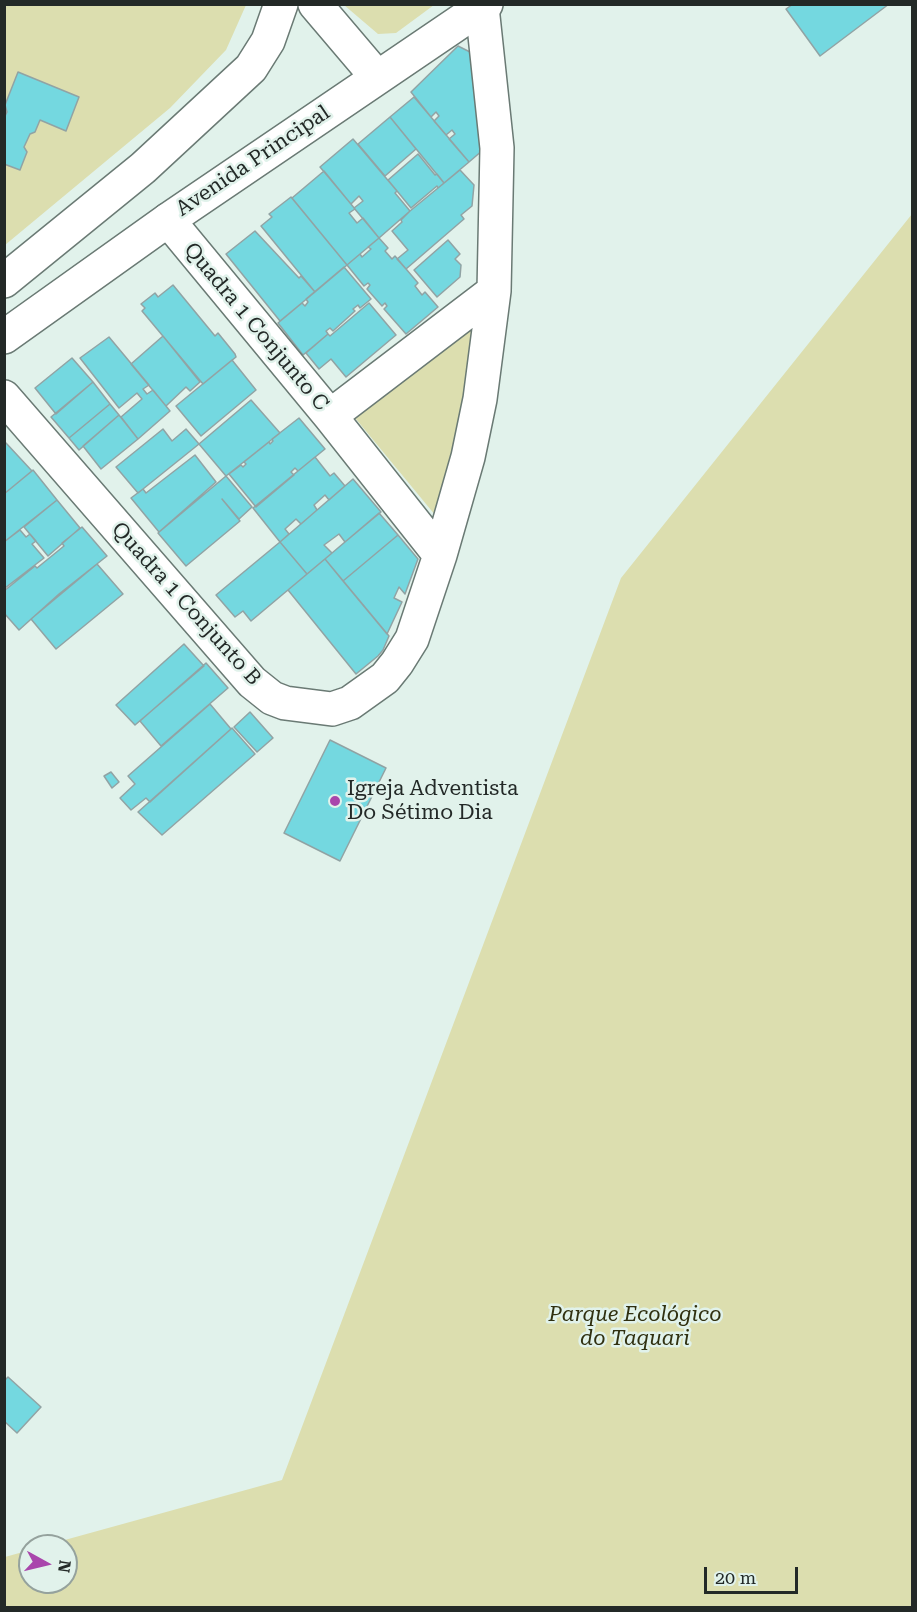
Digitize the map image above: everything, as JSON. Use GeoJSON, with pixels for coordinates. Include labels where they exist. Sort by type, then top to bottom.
{"type":"FeatureCollection","features":[{"type":"Feature","properties":{"kind":"street"},"geometry":{"type":"LineString","coordinates":[[4,281],[143,168],[251,68],[268,41],[281,4]]}},
{"type":"Feature","properties":{"kind":"street"},"geometry":{"type":"LineString","coordinates":[[315,4],[377,77]]}},
{"type":"Feature","properties":{"kind":"street"},"geometry":{"type":"LineString","coordinates":[[484,6],[497,148],[494,291]]}},
{"type":"Feature","properties":{"kind":"street","name":"Avenida Principal"},"geometry":{"type":"LineString","coordinates":[[11,327],[484,6]]}},
{"type":"Feature","properties":{"kind":"street","name":"Quadra 1 Conjunto C"},"geometry":{"type":"LineString","coordinates":[[168,220],[330,416],[494,291]]}},
{"type":"Feature","properties":{"kind":"street","name":"Quadra 1 Conjunto B"},"geometry":{"type":"LineString","coordinates":[[4,397],[252,682],[272,698],[285,703],[332,709],[350,703],[385,678],[398,663],[412,639],[440,555],[468,457],[480,399],[494,291]]}},
{"type":"Feature","properties":{"kind":"street"},"geometry":{"type":"LineString","coordinates":[[330,416],[440,555]]}},
{"type":"Feature","properties":{"kind":"green space"},"geometry":{"type":"Polygon","coordinates":[[[5,5],[246,5],[226,50],[170,108],[5,245],[5,5]]]}},
{"type":"Feature","properties":{"kind":"green space"},"geometry":{"type":"Polygon","coordinates":[[[344,5],[434,5],[396,33],[378,34],[344,5]]]}},
{"type":"Feature","properties":{"kind":"green space","name":"Parque Ecológico do Taquari"},"geometry":{"type":"Polygon","coordinates":[[[912,214],[912,1607],[5,1607],[5,1557],[18,1553],[18,1594],[78,1594],[78,1536],[282,1480],[621,578],[912,214]]]}},
{"type":"Feature","properties":{"kind":"green space"},"geometry":{"type":"Polygon","coordinates":[[[481,314],[440,521],[351,413],[481,314]]]}},
{"type":"Feature","properties":{"kind":"building"},"geometry":{"type":"Polygon","coordinates":[[[793,4],[889,4],[820,56],[786,9],[793,4]]]}},
{"type":"Feature","properties":{"kind":"building"},"geometry":{"type":"Polygon","coordinates":[[[458,46],[472,53],[483,150],[469,162],[449,139],[455,134],[452,130],[446,135],[434,121],[439,116],[436,112],[431,117],[411,92],[458,46]]]}},
{"type":"Feature","properties":{"kind":"building"},"geometry":{"type":"Polygon","coordinates":[[[18,72],[79,97],[66,131],[40,120],[35,132],[30,134],[24,147],[27,152],[20,170],[4,164],[4,118],[7,112],[5,105],[18,72]]]}},
{"type":"Feature","properties":{"kind":"building"},"geometry":{"type":"Polygon","coordinates":[[[414,97],[469,162],[444,183],[390,117],[414,97]]]}},
{"type":"Feature","properties":{"kind":"building"},"geometry":{"type":"Polygon","coordinates":[[[390,117],[416,149],[385,176],[358,144],[390,117]]]}},
{"type":"Feature","properties":{"kind":"building"},"geometry":{"type":"Polygon","coordinates":[[[353,139],[397,191],[395,193],[410,211],[379,238],[354,208],[363,201],[359,196],[351,204],[320,167],[353,139]]]}},
{"type":"Feature","properties":{"kind":"building"},"geometry":{"type":"Polygon","coordinates":[[[418,154],[444,183],[438,188],[437,186],[411,208],[388,180],[418,154]]]}},
{"type":"Feature","properties":{"kind":"building"},"geometry":{"type":"Polygon","coordinates":[[[460,170],[474,185],[472,206],[461,215],[464,219],[406,269],[397,259],[408,250],[392,231],[410,211],[460,170]]]}},
{"type":"Feature","properties":{"kind":"building"},"geometry":{"type":"Polygon","coordinates":[[[324,171],[355,209],[349,213],[357,223],[363,218],[379,238],[347,265],[292,198],[324,171]]]}},
{"type":"Feature","properties":{"kind":"building"},"geometry":{"type":"Polygon","coordinates":[[[291,197],[347,265],[315,292],[261,226],[272,217],[269,214],[291,197]]]}},
{"type":"Feature","properties":{"kind":"building"},"geometry":{"type":"Polygon","coordinates":[[[255,231],[315,292],[280,321],[226,254],[255,231]]]}},
{"type":"Feature","properties":{"kind":"building"},"geometry":{"type":"Polygon","coordinates":[[[379,238],[388,248],[385,251],[392,259],[395,256],[418,283],[415,286],[422,295],[425,292],[438,307],[406,334],[384,309],[387,306],[385,303],[382,306],[367,289],[370,285],[368,283],[364,286],[347,265],[360,254],[362,257],[371,249],[368,247],[379,238]]]}},
{"type":"Feature","properties":{"kind":"building"},"geometry":{"type":"Polygon","coordinates":[[[448,240],[460,254],[455,259],[461,265],[460,277],[437,297],[414,270],[448,240]]]}},
{"type":"Feature","properties":{"kind":"building"},"geometry":{"type":"Polygon","coordinates":[[[344,267],[371,299],[360,308],[358,305],[353,309],[355,311],[333,331],[330,328],[326,331],[328,334],[303,355],[278,323],[302,303],[305,306],[308,302],[306,299],[344,267]]]}},
{"type":"Feature","properties":{"kind":"building"},"geometry":{"type":"Polygon","coordinates":[[[173,285],[215,336],[218,333],[236,357],[203,384],[142,311],[145,308],[141,304],[155,293],[158,297],[173,285]]]}},
{"type":"Feature","properties":{"kind":"building"},"geometry":{"type":"Polygon","coordinates":[[[369,303],[396,335],[346,377],[331,359],[319,369],[306,353],[369,303]]]}},
{"type":"Feature","properties":{"kind":"building"},"geometry":{"type":"Polygon","coordinates":[[[163,336],[200,382],[190,391],[186,387],[166,406],[131,364],[163,336]]]}},
{"type":"Feature","properties":{"kind":"building"},"geometry":{"type":"Polygon","coordinates":[[[109,337],[149,385],[143,389],[147,394],[153,390],[170,411],[138,439],[121,417],[142,399],[137,393],[119,408],[80,358],[109,337]]]}},
{"type":"Feature","properties":{"kind":"building"},"geometry":{"type":"Polygon","coordinates":[[[72,358],[93,382],[56,414],[35,388],[72,358]]]}},
{"type":"Feature","properties":{"kind":"building"},"geometry":{"type":"Polygon","coordinates":[[[232,360],[256,390],[201,436],[176,406],[232,360]]]}},
{"type":"Feature","properties":{"kind":"building"},"geometry":{"type":"Polygon","coordinates":[[[93,382],[110,404],[69,438],[51,417],[93,382]]]}},
{"type":"Feature","properties":{"kind":"building"},"geometry":{"type":"Polygon","coordinates":[[[251,400],[280,433],[226,476],[199,444],[251,400]]]}},
{"type":"Feature","properties":{"kind":"building"},"geometry":{"type":"Polygon","coordinates":[[[110,404],[119,415],[79,450],[69,438],[110,404]]]}},
{"type":"Feature","properties":{"kind":"building"},"geometry":{"type":"Polygon","coordinates":[[[119,415],[138,439],[101,469],[83,446],[119,415]]]}},
{"type":"Feature","properties":{"kind":"building"},"geometry":{"type":"Polygon","coordinates":[[[299,418],[325,449],[298,471],[295,468],[291,472],[294,475],[256,507],[229,474],[241,465],[243,467],[246,464],[244,462],[269,442],[270,444],[272,439],[299,418]]]}},
{"type":"Feature","properties":{"kind":"building"},"geometry":{"type":"Polygon","coordinates":[[[163,429],[172,441],[186,429],[199,444],[138,493],[116,467],[163,429]]]}},
{"type":"Feature","properties":{"kind":"building"},"geometry":{"type":"Polygon","coordinates":[[[6,443],[32,471],[4,494],[4,444],[6,443]]]}},
{"type":"Feature","properties":{"kind":"building"},"geometry":{"type":"Polygon","coordinates":[[[195,455],[216,482],[159,532],[131,498],[143,489],[146,493],[195,455]]]}},
{"type":"Feature","properties":{"kind":"building"},"geometry":{"type":"Polygon","coordinates":[[[315,457],[330,476],[334,473],[345,486],[329,500],[325,495],[314,505],[317,510],[301,524],[296,519],[285,529],[289,534],[280,542],[253,508],[315,457]]]}},
{"type":"Feature","properties":{"kind":"building"},"geometry":{"type":"Polygon","coordinates":[[[33,470],[57,500],[4,542],[4,494],[33,470]]]}},
{"type":"Feature","properties":{"kind":"building"},"geometry":{"type":"Polygon","coordinates":[[[226,476],[252,507],[239,519],[222,499],[240,521],[186,566],[158,533],[226,476]]]}},
{"type":"Feature","properties":{"kind":"building"},"geometry":{"type":"Polygon","coordinates":[[[353,479],[381,512],[345,542],[339,534],[324,545],[332,553],[307,574],[280,542],[353,479]]]}},
{"type":"Feature","properties":{"kind":"building"},"geometry":{"type":"Polygon","coordinates":[[[57,500],[80,528],[48,556],[24,527],[57,500]]]}},
{"type":"Feature","properties":{"kind":"building"},"geometry":{"type":"Polygon","coordinates":[[[379,513],[398,535],[343,581],[325,559],[379,513]]]}},
{"type":"Feature","properties":{"kind":"building"},"geometry":{"type":"Polygon","coordinates":[[[82,527],[107,556],[59,594],[19,630],[4,613],[4,591],[64,546],[62,543],[82,527]]]}},
{"type":"Feature","properties":{"kind":"building"},"geometry":{"type":"Polygon","coordinates":[[[20,530],[26,537],[30,534],[36,541],[32,544],[44,558],[5,588],[4,542],[20,530]]]}},
{"type":"Feature","properties":{"kind":"building"},"geometry":{"type":"Polygon","coordinates":[[[398,535],[418,559],[405,594],[399,587],[394,598],[402,602],[387,634],[343,581],[398,535]]]}},
{"type":"Feature","properties":{"kind":"building"},"geometry":{"type":"Polygon","coordinates":[[[280,542],[307,574],[251,621],[243,611],[235,617],[216,595],[280,542]]]}},
{"type":"Feature","properties":{"kind":"building"},"geometry":{"type":"Polygon","coordinates":[[[325,559],[389,636],[378,656],[356,674],[288,590],[325,559]]]}},
{"type":"Feature","properties":{"kind":"building"},"geometry":{"type":"Polygon","coordinates":[[[97,564],[123,594],[56,649],[31,619],[97,564]]]}},
{"type":"Feature","properties":{"kind":"building"},"geometry":{"type":"Polygon","coordinates":[[[184,644],[204,666],[135,725],[116,705],[184,644]]]}},
{"type":"Feature","properties":{"kind":"building"},"geometry":{"type":"Polygon","coordinates":[[[206,663],[228,688],[161,746],[140,721],[206,663]]]}},
{"type":"Feature","properties":{"kind":"building"},"geometry":{"type":"Polygon","coordinates":[[[210,704],[231,729],[150,802],[146,798],[131,810],[120,798],[135,784],[128,776],[210,704]]]}},
{"type":"Feature","properties":{"kind":"building"},"geometry":{"type":"Polygon","coordinates":[[[250,712],[273,738],[257,752],[234,727],[250,712]]]}},
{"type":"Feature","properties":{"kind":"building"},"geometry":{"type":"Polygon","coordinates":[[[232,728],[255,754],[162,835],[138,812],[232,728]]]}},
{"type":"Feature","properties":{"kind":"building","name":"Igreja Adventista Do Sétimo Dia"},"geometry":{"type":"Polygon","coordinates":[[[330,740],[386,768],[340,861],[284,833],[330,740]]]}},
{"type":"Feature","properties":{"kind":"building"},"geometry":{"type":"Polygon","coordinates":[[[111,772],[119,782],[112,788],[104,776],[111,772]]]}},
{"type":"Feature","properties":{"kind":"building"},"geometry":{"type":"Polygon","coordinates":[[[8,1377],[41,1407],[17,1433],[4,1421],[4,1381],[8,1377]]]}},
{"type":"Feature","properties":{"kind":"place","name":"Igreja Adventista Do Sétimo Dia"},"geometry":{"type":"Point","coordinates":[335,801]}}]}
